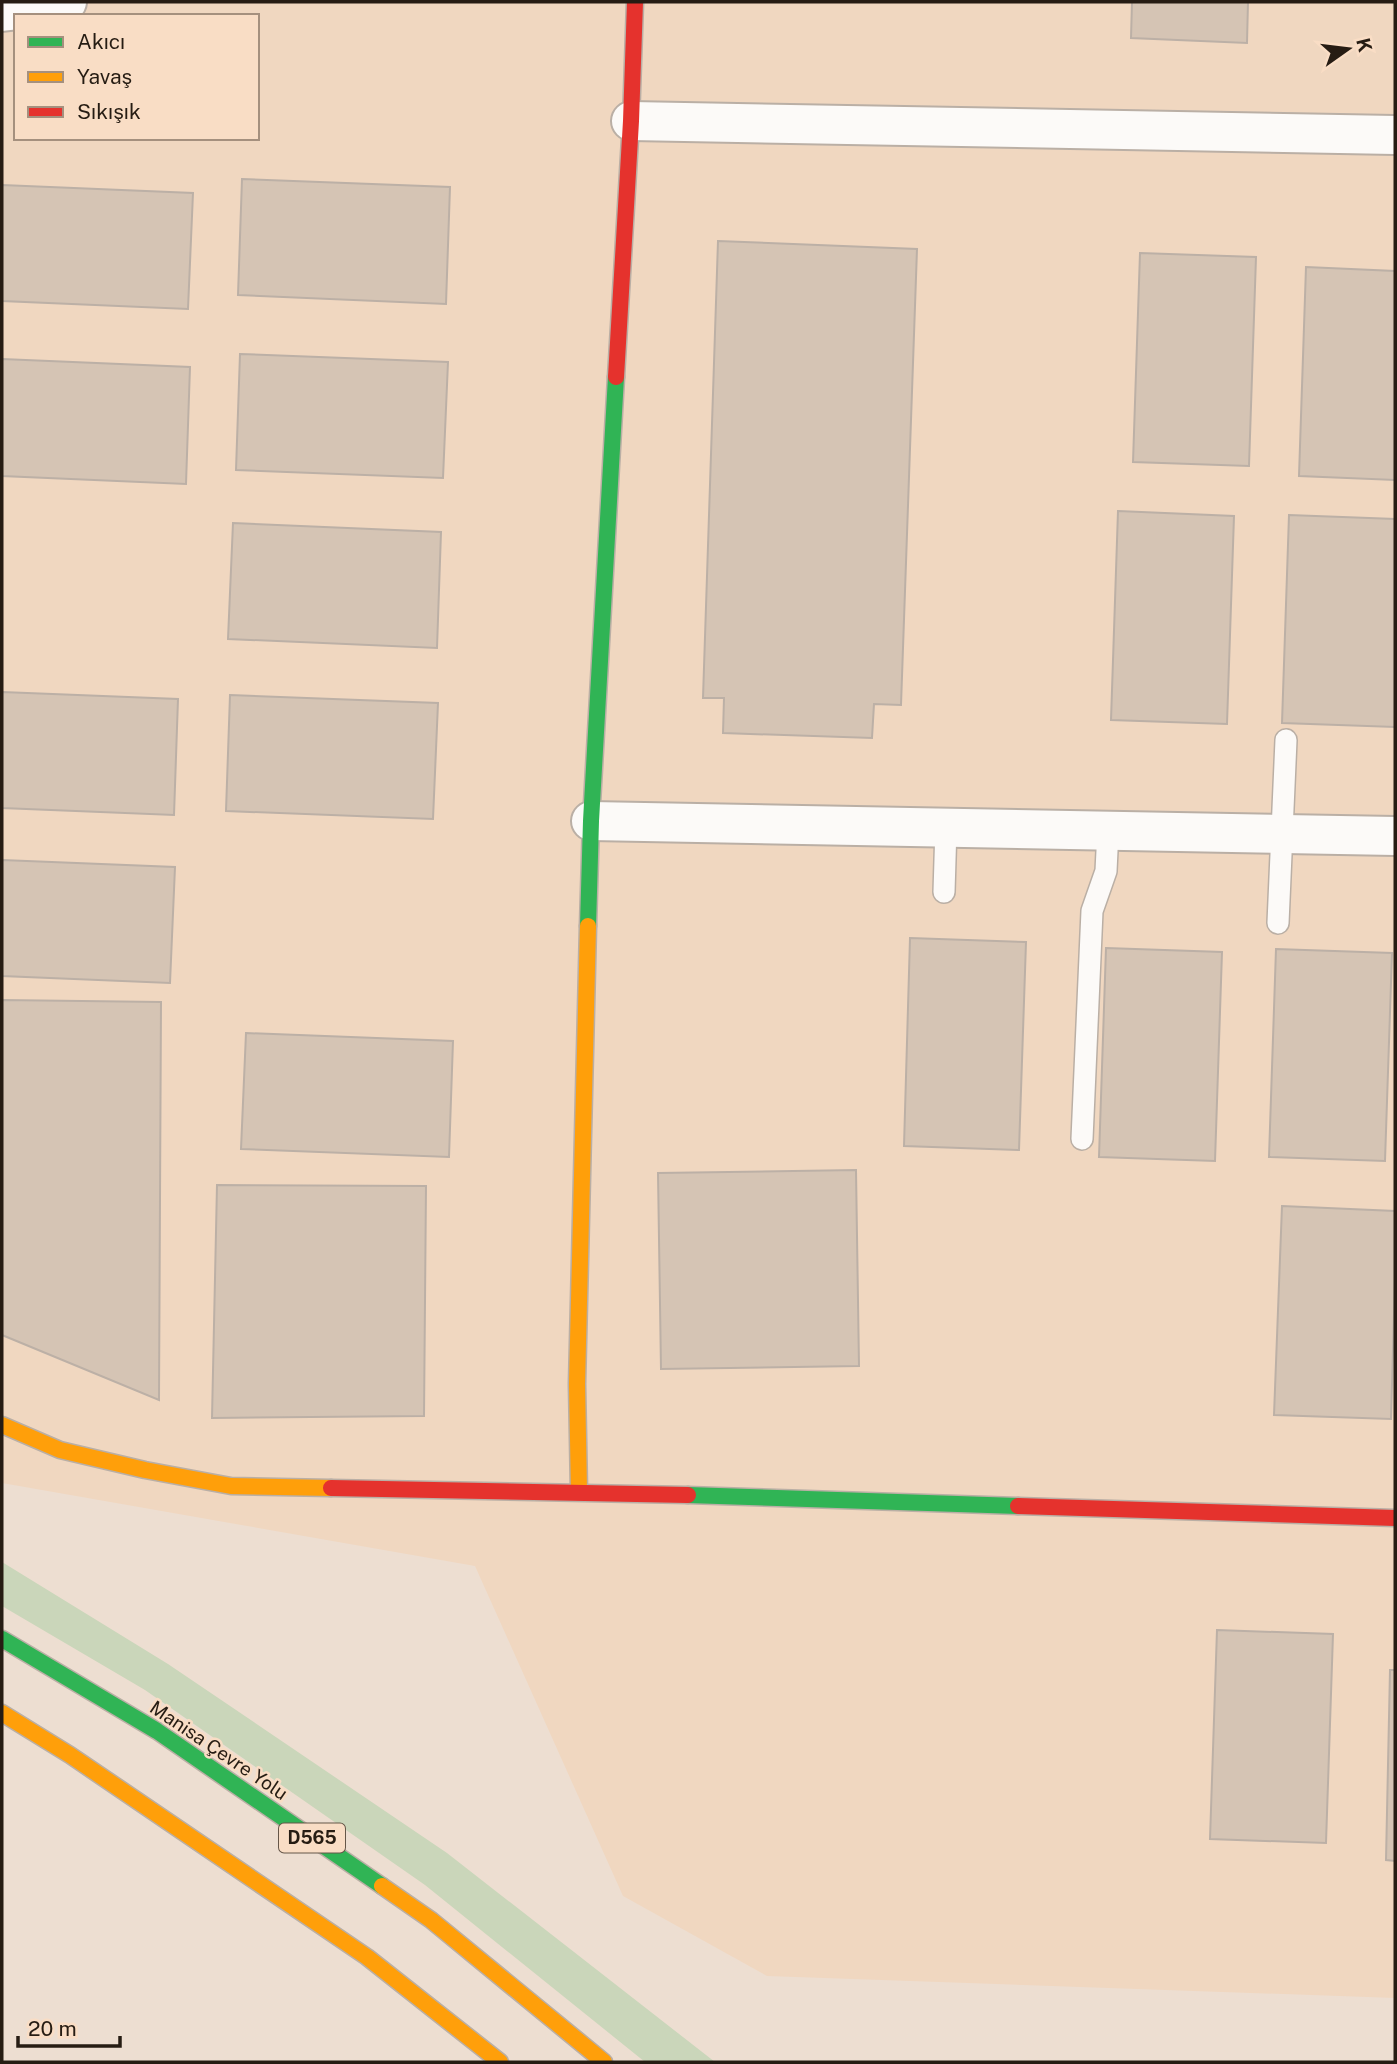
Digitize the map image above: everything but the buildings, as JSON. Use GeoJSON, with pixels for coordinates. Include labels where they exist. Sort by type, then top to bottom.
{"type":"FeatureCollection","features":[{"type":"Feature","properties":{"kind":"main road"},"geometry":{"type":"LineString","coordinates":[[579,1492],[577,1384],[591,821],[631,121],[635,2]]}},
{"type":"Feature","properties":{"kind":"main road"},"geometry":{"type":"LineString","coordinates":[[2,1425],[61,1450],[145,1470],[231,1486],[579,1492],[1395,1518]]}},
{"type":"Feature","properties":{"kind":"main road","name":"Manisa Çevre Yolu"},"geometry":{"type":"LineString","coordinates":[[2,1639],[158,1731],[431,1920],[604,2062]]}},
{"type":"Feature","properties":{"kind":"main road"},"geometry":{"type":"LineString","coordinates":[[2,1713],[70,1755],[367,1957],[500,2062]]}},
{"type":"Feature","properties":{"kind":"street"},"geometry":{"type":"LineString","coordinates":[[2,12],[67,2]]}},
{"type":"Feature","properties":{"kind":"street"},"geometry":{"type":"LineString","coordinates":[[631,121],[1395,135]]}},
{"type":"Feature","properties":{"kind":"street"},"geometry":{"type":"LineString","coordinates":[[591,821],[1395,836]]}},
{"type":"Feature","properties":{"kind":"lane"},"geometry":{"type":"LineString","coordinates":[[1278,923],[1286,740]]}},
{"type":"Feature","properties":{"kind":"lane"},"geometry":{"type":"LineString","coordinates":[[944,892],[946,827]]}},
{"type":"Feature","properties":{"kind":"lane"},"geometry":{"type":"LineString","coordinates":[[1082,1139],[1092,911],[1106,871],[1108,830]]}},
{"type":"Feature","properties":{"kind":"shaded area"},"geometry":{"type":"Polygon","coordinates":[[[2,2],[1395,2],[1395,1998],[767,1976],[623,1896],[475,1566],[2,1483],[2,2]]]}},
{"type":"Feature","properties":{"kind":"green space"},"geometry":{"type":"Polygon","coordinates":[[[2,1562],[168,1664],[447,1853],[715,2062],[645,2062],[425,1885],[145,1690],[2,1606],[2,1562]]]}},
{"type":"Feature","properties":{"kind":"traffic: fast"},"geometry":{"type":"LineString","coordinates":[[588,926],[591,821],[616,377]]}},
{"type":"Feature","properties":{"kind":"traffic: fast"},"geometry":{"type":"LineString","coordinates":[[688,1495],[1018,1506]]}},
{"type":"Feature","properties":{"kind":"traffic: fast"},"geometry":{"type":"LineString","coordinates":[[2,1639],[157,1731],[382,1886]]}},
{"type":"Feature","properties":{"kind":"traffic: slow"},"geometry":{"type":"LineString","coordinates":[[579,1492],[577,1384],[588,926]]}},
{"type":"Feature","properties":{"kind":"traffic: slow"},"geometry":{"type":"LineString","coordinates":[[2,1425],[60,1450],[145,1470],[231,1486],[331,1488]]}},
{"type":"Feature","properties":{"kind":"traffic: slow"},"geometry":{"type":"LineString","coordinates":[[2,1713],[70,1755],[367,1957],[500,2062]]}},
{"type":"Feature","properties":{"kind":"traffic: slow"},"geometry":{"type":"LineString","coordinates":[[382,1886],[431,1920],[604,2062]]}},
{"type":"Feature","properties":{"kind":"traffic: jam"},"geometry":{"type":"LineString","coordinates":[[616,377],[635,2]]}},
{"type":"Feature","properties":{"kind":"traffic: jam"},"geometry":{"type":"LineString","coordinates":[[331,1488],[688,1495]]}},
{"type":"Feature","properties":{"kind":"traffic: jam"},"geometry":{"type":"LineString","coordinates":[[1018,1506],[1395,1518]]}}]}
